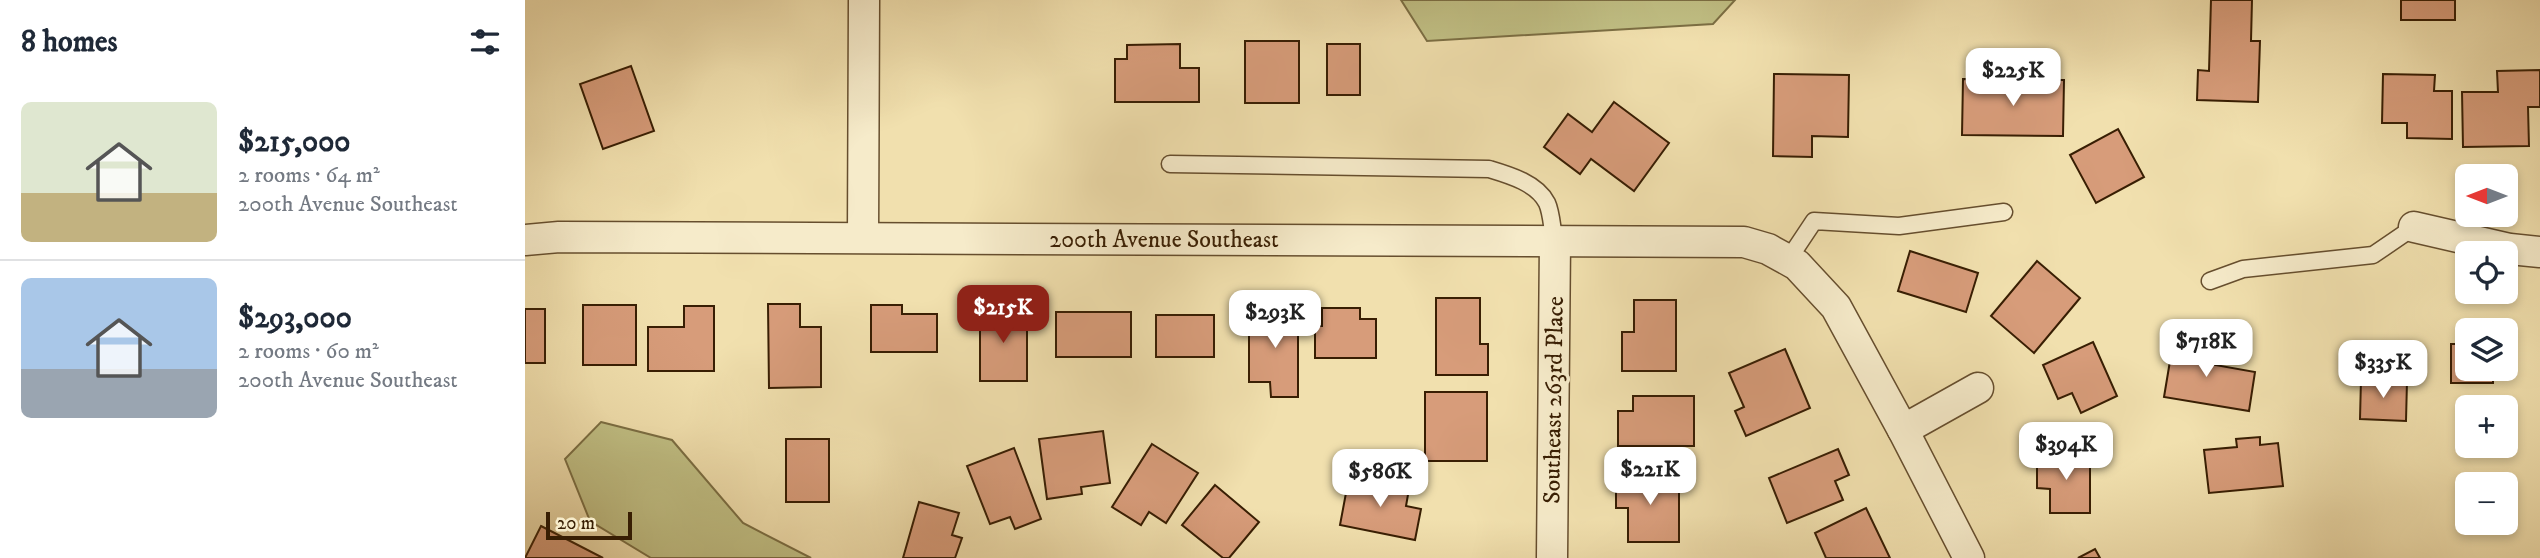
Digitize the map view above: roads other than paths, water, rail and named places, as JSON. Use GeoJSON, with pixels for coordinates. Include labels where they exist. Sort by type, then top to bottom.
{"type":"FeatureCollection","features":[{"type":"Feature","properties":{"kind":"street"},"geometry":{"type":"LineString","coordinates":[[863,237],[864,0]]}},
{"type":"Feature","properties":{"kind":"street"},"geometry":{"type":"LineString","coordinates":[[2414,227],[2510,249],[2540,251]]}},
{"type":"Feature","properties":{"kind":"street","name":"200th Avenue Southeast"},"geometry":{"type":"LineString","coordinates":[[525,240],[559,237],[1555,242],[1724,240],[1767,248],[1792,263]]}},
{"type":"Feature","properties":{"kind":"street","name":"Southeast 263rd Place"},"geometry":{"type":"LineString","coordinates":[[1552,558],[1555,242]]}},
{"type":"Feature","properties":{"kind":"street"},"geometry":{"type":"LineString","coordinates":[[1792,263],[1836,307],[1969,558]]}},
{"type":"Feature","properties":{"kind":"street"},"geometry":{"type":"LineString","coordinates":[[1903,430],[1978,388]]}},
{"type":"Feature","properties":{"kind":"lane"},"geometry":{"type":"LineString","coordinates":[[1170,164],[1489,169],[1532,187],[1546,203],[1555,242]]}},
{"type":"Feature","properties":{"kind":"lane"},"geometry":{"type":"LineString","coordinates":[[1792,263],[1814,222],[1899,226],[2004,212]]}},
{"type":"Feature","properties":{"kind":"lane"},"geometry":{"type":"LineString","coordinates":[[2210,281],[2243,269],[2373,255],[2414,227]]}}]}
